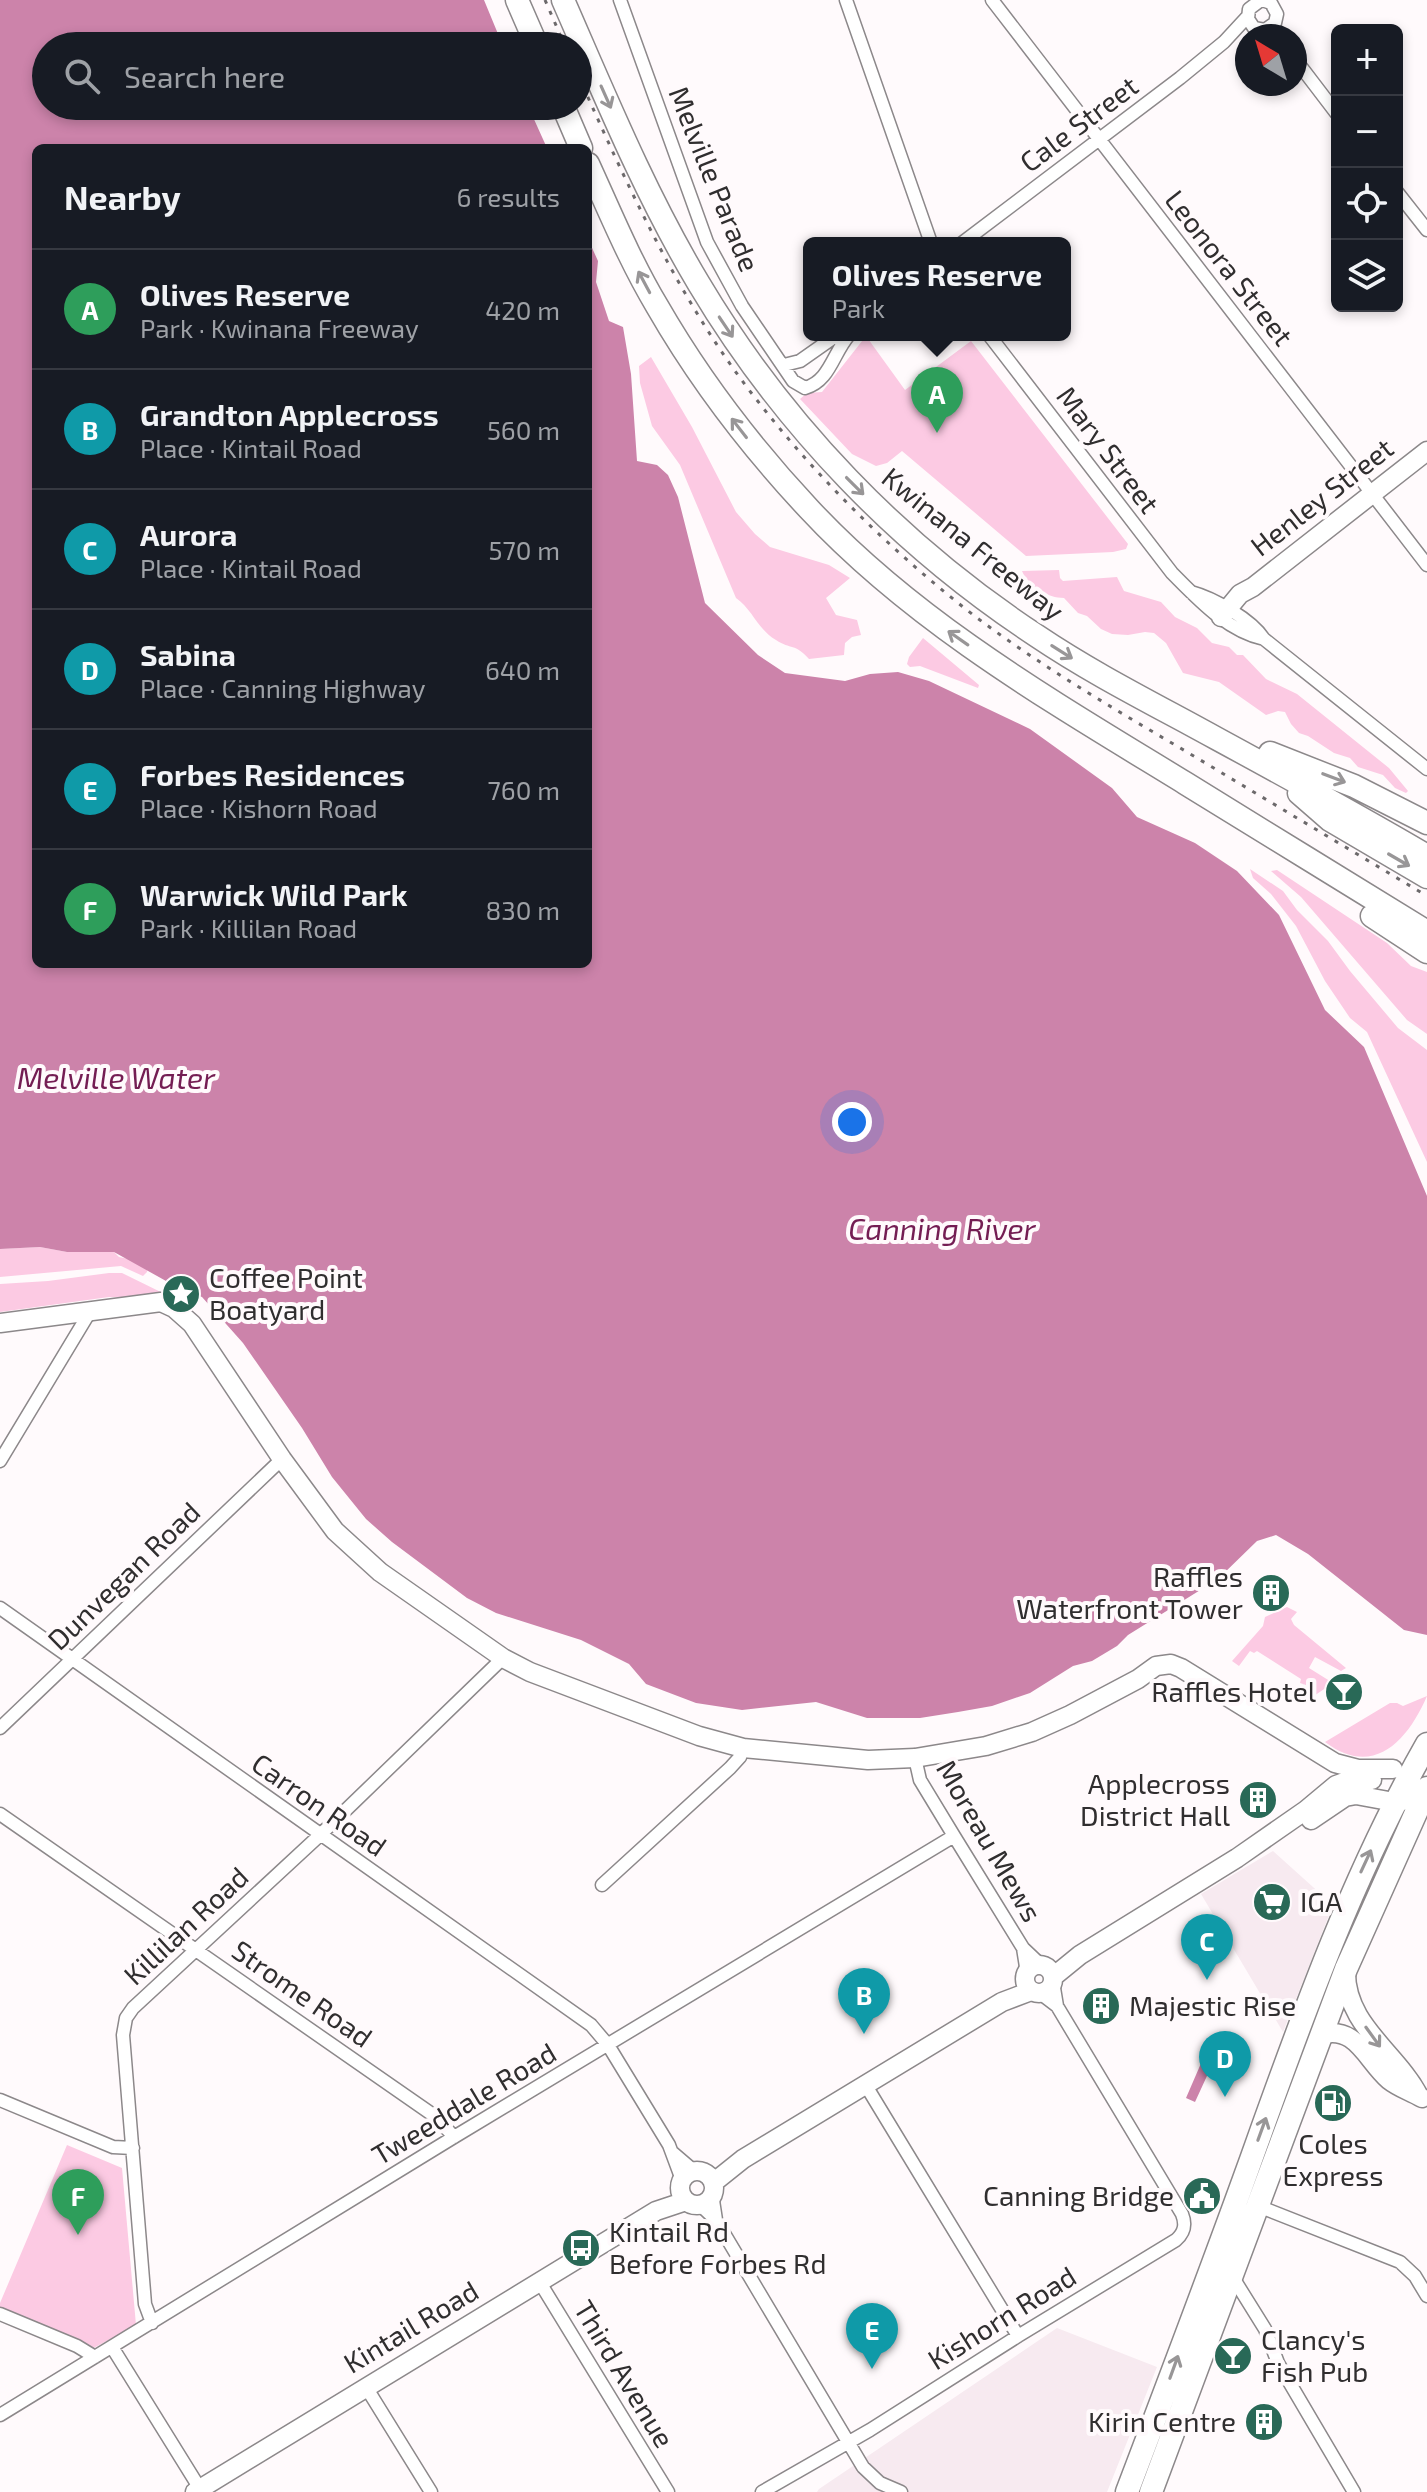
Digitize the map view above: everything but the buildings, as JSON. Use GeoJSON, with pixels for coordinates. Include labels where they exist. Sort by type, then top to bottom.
{"type":"FeatureCollection","features":[{"type":"Feature","properties":{"kind":"highway"},"geometry":{"type":"LineString","coordinates":[[517,0],[531,32]]}},
{"type":"Feature","properties":{"kind":"highway","name":"Kwinana Freeway"},"geometry":{"type":"LineString","coordinates":[[563,0],[577,32]]}},
{"type":"Feature","properties":{"kind":"highway","name":"Kwinana Freeway"},"geometry":{"type":"LineString","coordinates":[[592,66],[670,233],[722,322],[764,383],[798,425],[884,516],[983,598],[1068,656],[1427,856]]}},
{"type":"Feature","properties":{"kind":"highway"},"geometry":{"type":"LineString","coordinates":[[569,120],[579,144]]}},
{"type":"Feature","properties":{"kind":"highway"},"geometry":{"type":"LineString","coordinates":[[592,173],[655,304],[699,373],[756,449],[808,509],[881,579],[1169,791],[1427,952]]}},
{"type":"Feature","properties":{"kind":"highway"},"geometry":{"type":"LineString","coordinates":[[1023,682],[1427,932]]}},
{"type":"Feature","properties":{"kind":"highway"},"geometry":{"type":"LineString","coordinates":[[1183,720],[1354,786],[1427,823]]}},
{"type":"Feature","properties":{"kind":"highway"},"geometry":{"type":"LineString","coordinates":[[1268,766],[1330,820],[1427,877]]}},
{"type":"Feature","properties":{"kind":"highway"},"geometry":{"type":"LineString","coordinates":[[1301,855],[1427,918]]}},
{"type":"Feature","properties":{"kind":"highway"},"geometry":{"type":"LineString","coordinates":[[1127,2492],[1297,2031],[1354,1886],[1394,1802],[1427,1744]]}},
{"type":"Feature","properties":{"kind":"highway"},"geometry":{"type":"LineString","coordinates":[[1151,2492],[1320,2035],[1426,1790]]}},
{"type":"Feature","properties":{"kind":"street"},"geometry":{"type":"LineString","coordinates":[[846,0],[929,237]]}},
{"type":"Feature","properties":{"kind":"street","name":"Leonora Street"},"geometry":{"type":"LineString","coordinates":[[992,0],[1427,565]]}},
{"type":"Feature","properties":{"kind":"street","name":"Melville Parade"},"geometry":{"type":"LineString","coordinates":[[623,1],[707,242],[742,306],[784,365]]}},
{"type":"Feature","properties":{"kind":"street","name":"Cale Street"},"geometry":{"type":"LineString","coordinates":[[970,237],[1265,11]]}},
{"type":"Feature","properties":{"kind":"street"},"geometry":{"type":"LineString","coordinates":[[1307,75],[1331,106]]}},
{"type":"Feature","properties":{"kind":"street"},"geometry":{"type":"LineString","coordinates":[[1403,200],[1427,230]]}},
{"type":"Feature","properties":{"kind":"street"},"geometry":{"type":"LineString","coordinates":[[828,341],[800,361],[784,365],[793,381],[805,388],[815,385],[824,377],[843,341]]}},
{"type":"Feature","properties":{"kind":"street","name":"Mary Street"},"geometry":{"type":"LineString","coordinates":[[994,341],[1164,563],[1200,602],[1258,629],[1264,639],[1427,769]]}},
{"type":"Feature","properties":{"kind":"street","name":"Henley Street"},"geometry":{"type":"LineString","coordinates":[[1228,616],[1245,589],[1253,587],[1427,451]]}},
{"type":"Feature","properties":{"kind":"street"},"geometry":{"type":"LineString","coordinates":[[0,1323],[161,1302],[183,1314],[335,1531],[380,1572],[503,1658],[530,1672],[685,1730],[743,1748],[868,1760],[915,1758],[986,1746],[1032,1732],[1138,1679],[1156,1666],[1171,1664],[1335,1763],[1358,1769],[1393,1769]]}},
{"type":"Feature","properties":{"kind":"street"},"geometry":{"type":"LineString","coordinates":[[0,1461],[91,1310]]}},
{"type":"Feature","properties":{"kind":"street","name":"Dunvegan Road"},"geometry":{"type":"LineString","coordinates":[[0,1728],[282,1459]]}},
{"type":"Feature","properties":{"kind":"street","name":"Carron Road"},"geometry":{"type":"LineString","coordinates":[[0,1608],[591,2025],[608,2045],[696,2186],[849,2442]]}},
{"type":"Feature","properties":{"kind":"street","name":"Killilan Road"},"geometry":{"type":"LineString","coordinates":[[152,2323],[145,2304],[124,2023],[133,2008],[320,1835],[503,1658]]}},
{"type":"Feature","properties":{"kind":"street"},"geometry":{"type":"LineString","coordinates":[[1138,1679],[1169,1674],[1184,1681],[1320,1768],[1326,1780],[1325,1793]]}},
{"type":"Feature","properties":{"kind":"street","name":"Kintail Road"},"geometry":{"type":"LineString","coordinates":[[199,2491],[1237,1858],[1341,1783],[1374,1779],[1427,1744]]}},
{"type":"Feature","properties":{"kind":"street"},"geometry":{"type":"LineString","coordinates":[[602,1885],[730,1768],[743,1748]]}},
{"type":"Feature","properties":{"kind":"street","name":"Moreau Mews"},"geometry":{"type":"LineString","coordinates":[[915,1758],[920,1780],[1182,2214],[1185,2221],[1183,2232]]}},
{"type":"Feature","properties":{"kind":"street"},"geometry":{"type":"LineString","coordinates":[[1394,1802],[1411,1800],[1426,1790]]}},
{"type":"Feature","properties":{"kind":"street","name":"Kintail Road"},"geometry":{"type":"LineString","coordinates":[[1237,1858],[1290,1834],[1345,1797],[1356,1795],[1394,1802]]}},
{"type":"Feature","properties":{"kind":"street","name":"Strome Road"},"geometry":{"type":"LineString","coordinates":[[0,1814],[436,2117],[454,2137]]}},
{"type":"Feature","properties":{"kind":"street","name":"Tweeddale Road"},"geometry":{"type":"LineString","coordinates":[[0,2415],[954,1836]]}},
{"type":"Feature","properties":{"kind":"street"},"geometry":{"type":"LineString","coordinates":[[1346,1969],[1347,1991],[1357,2014],[1423,2099]]}},
{"type":"Feature","properties":{"kind":"street"},"geometry":{"type":"LineString","coordinates":[[1320,2035],[1335,2031],[1346,2034],[1388,2079],[1423,2099]]}},
{"type":"Feature","properties":{"kind":"street"},"geometry":{"type":"LineString","coordinates":[[865,2084],[1018,2336]]}},
{"type":"Feature","properties":{"kind":"street"},"geometry":{"type":"LineString","coordinates":[[0,2100],[113,2147],[133,2148]]}},
{"type":"Feature","properties":{"kind":"street"},"geometry":{"type":"LineString","coordinates":[[1258,2206],[1400,2262],[1415,2276],[1427,2296]]}},
{"type":"Feature","properties":{"kind":"street","name":"Kishorn Road"},"geometry":{"type":"LineString","coordinates":[[762,2492],[849,2442],[1176,2240],[1183,2232]]}},
{"type":"Feature","properties":{"kind":"street"},"geometry":{"type":"LineString","coordinates":[[1231,2276],[1265,2329],[1278,2363],[1354,2492]]}},
{"type":"Feature","properties":{"kind":"street","name":"Third Avenue"},"geometry":{"type":"LineString","coordinates":[[539,2281],[668,2492]]}},
{"type":"Feature","properties":{"kind":"street"},"geometry":{"type":"LineString","coordinates":[[0,2314],[77,2346],[95,2357]]}},
{"type":"Feature","properties":{"kind":"street"},"geometry":{"type":"LineString","coordinates":[[112,2347],[199,2491]]}},
{"type":"Feature","properties":{"kind":"street"},"geometry":{"type":"LineString","coordinates":[[366,2387],[431,2492]]}},
{"type":"Feature","properties":{"kind":"street"},"geometry":{"type":"LineString","coordinates":[[849,2442],[871,2476],[901,2492]]}},
{"type":"Feature","properties":{"kind":"street"},"geometry":{"type":"LineString","coordinates":[[781,2480],[789,2492]]}},
{"type":"Feature","properties":{"kind":"shaded area"},"geometry":{"type":"Polygon","coordinates":[[[862,341],[870,341],[905,390],[971,341],[1128,544],[1126,549],[1026,556],[902,451],[887,463],[876,466],[852,454],[800,399],[807,393],[822,392],[862,341]]]}},
{"type":"Feature","properties":{"kind":"shaded area"},"geometry":{"type":"Polygon","coordinates":[[[651,357],[736,512],[755,534],[770,547],[829,565],[850,578],[826,598],[836,615],[857,620],[861,635],[845,643],[844,655],[809,659],[770,636],[736,598],[680,465],[652,426],[640,383],[639,366],[651,357]]]}},
{"type":"Feature","properties":{"kind":"shaded area"},"geometry":{"type":"Polygon","coordinates":[[[1059,570],[1063,581],[1117,577],[1124,591],[1161,602],[1175,617],[1197,628],[1212,643],[1229,647],[1237,655],[1243,655],[1266,679],[1297,694],[1389,768],[1408,791],[1395,788],[1383,775],[1358,767],[1350,758],[1334,753],[1299,733],[1285,712],[1266,715],[1219,682],[1183,673],[1166,643],[1154,633],[1112,634],[1101,629],[1087,616],[1078,613],[1064,598],[1034,587],[1022,571],[1059,570]]]}},
{"type":"Feature","properties":{"kind":"shaded area"},"geometry":{"type":"Polygon","coordinates":[[[923,638],[979,685],[978,688],[920,666],[910,667],[907,664],[909,657],[923,638]]]}},
{"type":"Feature","properties":{"kind":"shaded area"},"geometry":{"type":"Polygon","coordinates":[[[1250,869],[1283,891],[1398,1028],[1427,1050],[1427,1162],[1367,1032],[1350,1018],[1325,981],[1296,926],[1271,894],[1253,878],[1250,869]]]}},
{"type":"Feature","properties":{"kind":"shaded area"},"geometry":{"type":"Polygon","coordinates":[[[1277,870],[1387,943],[1411,966],[1427,972],[1427,1034],[1407,1020],[1301,897],[1271,871],[1277,870]]]}},
{"type":"Feature","properties":{"kind":"shaded area"},"geometry":{"type":"Polygon","coordinates":[[[40,1247],[67,1252],[114,1252],[119,1257],[148,1263],[147,1272],[143,1276],[121,1266],[0,1277],[0,1249],[40,1247]]]}},
{"type":"Feature","properties":{"kind":"shaded area"},"geometry":{"type":"Polygon","coordinates":[[[122,1273],[177,1300],[109,1297],[0,1312],[0,1284],[122,1273]]]}},
{"type":"Feature","properties":{"kind":"shaded area"},"geometry":{"type":"Polygon","coordinates":[[[1287,1607],[1297,1612],[1291,1619],[1294,1625],[1346,1668],[1341,1671],[1315,1657],[1309,1668],[1333,1683],[1308,1700],[1298,1695],[1303,1684],[1300,1683],[1301,1679],[1257,1651],[1250,1651],[1239,1666],[1232,1661],[1263,1626],[1265,1617],[1287,1607]]]}},
{"type":"Feature","properties":{"kind":"shaded area"},"geometry":{"type":"Polygon","coordinates":[[[1427,1696],[1399,1740],[1374,1755],[1359,1757],[1325,1742],[1390,1703],[1403,1706],[1427,1696]]]}},
{"type":"Feature","properties":{"kind":"shaded area"},"geometry":{"type":"Polygon","coordinates":[[[1273,1851],[1333,1905],[1283,2032],[1201,1894],[1273,1851]]]}},
{"type":"Feature","properties":{"kind":"shaded area"},"geometry":{"type":"Polygon","coordinates":[[[67,2145],[122,2168],[136,2325],[90,2350],[0,2312],[0,2303],[67,2145]]]}},
{"type":"Feature","properties":{"kind":"shaded area"},"geometry":{"type":"Polygon","coordinates":[[[1057,2328],[1157,2367],[1107,2492],[817,2492],[819,2489],[1057,2328]]]}},
{"type":"Feature","properties":{"kind":"water","name":"Canning River"},"geometry":{"type":"Polygon","coordinates":[[[0,0],[484,0],[497,32],[32,32],[32,120],[534,120],[545,144],[32,144],[32,968],[592,968],[592,248],[598,261],[596,282],[609,321],[623,327],[631,374],[637,461],[657,465],[668,475],[678,497],[705,603],[758,655],[785,673],[845,681],[870,674],[898,672],[929,681],[1030,729],[1112,788],[1137,817],[1195,843],[1237,871],[1279,915],[1325,1010],[1364,1047],[1427,1196],[1427,1635],[1404,1630],[1308,1554],[1276,1535],[1257,1541],[1218,1579],[1128,1635],[1117,1646],[1092,1661],[1073,1666],[1030,1693],[992,1706],[920,1718],[867,1718],[816,1702],[742,1710],[696,1703],[646,1684],[629,1664],[581,1640],[496,1613],[467,1598],[392,1542],[366,1519],[332,1477],[243,1343],[202,1297],[184,1291],[114,1252],[67,1252],[40,1247],[0,1249],[0,0]]]}},
{"type":"Feature","properties":{"kind":"water"},"geometry":{"type":"Polygon","coordinates":[[[1202,2061],[1212,2065],[1195,2102],[1186,2098],[1202,2061]]]}},
{"type":"Feature","properties":{"kind":"railway"},"geometry":{"type":"LineString","coordinates":[[545,0],[559,32]]}},
{"type":"Feature","properties":{"kind":"railway"},"geometry":{"type":"LineString","coordinates":[[592,106],[658,245],[705,327],[783,433],[887,541],[943,591],[1024,651],[1427,896]]}},
{"type":"Feature","properties":{"kind":"place","name":"Olives Reserve"},"geometry":{"type":"Point","coordinates":[937,433]}},
{"type":"Feature","properties":{"kind":"place","name":"Coffee Point Boatyard"},"geometry":{"type":"Point","coordinates":[181,1294]}},
{"type":"Feature","properties":{"kind":"place","name":"Raffles Waterfront Tower"},"geometry":{"type":"Point","coordinates":[1271,1593]}},
{"type":"Feature","properties":{"kind":"place","name":"Raffles Hotel"},"geometry":{"type":"Point","coordinates":[1344,1692]}},
{"type":"Feature","properties":{"kind":"place","name":"Applecross District Hall"},"geometry":{"type":"Point","coordinates":[1258,1800]}},
{"type":"Feature","properties":{"kind":"place","name":"IGA"},"geometry":{"type":"Point","coordinates":[1272,1902]}},
{"type":"Feature","properties":{"kind":"place","name":"Aurora"},"geometry":{"type":"Point","coordinates":[1207,1980]}},
{"type":"Feature","properties":{"kind":"place","name":"Majestic Rise"},"geometry":{"type":"Point","coordinates":[1101,2006]}},
{"type":"Feature","properties":{"kind":"place","name":"Grandton Applecross"},"geometry":{"type":"Point","coordinates":[864,2034]}},
{"type":"Feature","properties":{"kind":"place","name":"Sabina"},"geometry":{"type":"Point","coordinates":[1225,2097]}},
{"type":"Feature","properties":{"kind":"place","name":"Coles Express"},"geometry":{"type":"Point","coordinates":[1333,2103]}},
{"type":"Feature","properties":{"kind":"place","name":"Canning Bridge"},"geometry":{"type":"Point","coordinates":[1202,2196]}},
{"type":"Feature","properties":{"kind":"place","name":"Warwick Wild Park"},"geometry":{"type":"Point","coordinates":[78,2235]}},
{"type":"Feature","properties":{"kind":"place","name":"Kintail Rd Before Forbes Rd"},"geometry":{"type":"Point","coordinates":[581,2248]}},
{"type":"Feature","properties":{"kind":"place","name":"Clancy's Fish Pub"},"geometry":{"type":"Point","coordinates":[1233,2356]}},
{"type":"Feature","properties":{"kind":"place","name":"Forbes Residences"},"geometry":{"type":"Point","coordinates":[872,2369]}},
{"type":"Feature","properties":{"kind":"place","name":"Kirin Centre"},"geometry":{"type":"Point","coordinates":[1264,2422]}},
{"type":"Feature","properties":{"kind":"water label","name":"Melville Water"},"geometry":{"type":"Point","coordinates":[116,1079]}}]}
